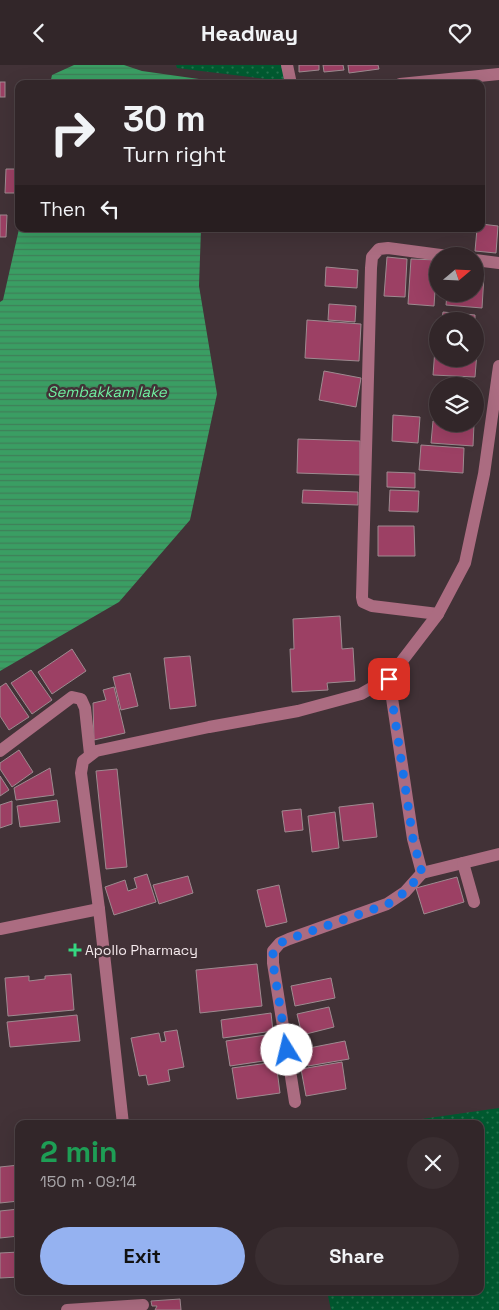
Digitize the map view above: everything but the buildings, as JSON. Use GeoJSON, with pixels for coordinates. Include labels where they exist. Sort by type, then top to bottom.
{"type":"FeatureCollection","features":[{"type":"Feature","properties":{"kind":"street"},"geometry":{"type":"LineString","coordinates":[[288,65],[290,80]]}},
{"type":"Feature","properties":{"kind":"street"},"geometry":{"type":"LineString","coordinates":[[440,80],[499,74]]}},
{"type":"Feature","properties":{"kind":"street"},"geometry":{"type":"LineString","coordinates":[[429,253],[388,248],[379,249],[372,257],[362,597],[363,602],[372,606],[438,614]]}},
{"type":"Feature","properties":{"kind":"street"},"geometry":{"type":"LineString","coordinates":[[484,261],[499,263]]}},
{"type":"Feature","properties":{"kind":"street"},"geometry":{"type":"LineString","coordinates":[[123,1120],[99,909],[81,773],[83,761],[96,751],[209,727],[298,711],[361,694],[389,679],[438,614],[465,563],[496,408],[499,366]]}},
{"type":"Feature","properties":{"kind":"street"},"geometry":{"type":"LineString","coordinates":[[389,679],[413,839],[422,873]]}},
{"type":"Feature","properties":{"kind":"street"},"geometry":{"type":"LineString","coordinates":[[0,751],[72,697],[81,699],[85,708],[90,754]]}},
{"type":"Feature","properties":{"kind":"street"},"geometry":{"type":"LineString","coordinates":[[295,1102],[273,963],[273,951],[280,943],[289,939],[388,904],[405,892],[422,873],[499,854]]}},
{"type":"Feature","properties":{"kind":"street"},"geometry":{"type":"LineString","coordinates":[[463,863],[474,901]]}},
{"type":"Feature","properties":{"kind":"street"},"geometry":{"type":"LineString","coordinates":[[0,929],[99,909]]}},
{"type":"Feature","properties":{"kind":"street"},"geometry":{"type":"LineString","coordinates":[[67,1310],[143,1307]]}},
{"type":"Feature","properties":{"kind":"shaded area"},"geometry":{"type":"Polygon","coordinates":[[[176,65],[287,65],[290,80],[274,80],[177,68],[176,65]]]}},
{"type":"Feature","properties":{"kind":"shaded area"},"geometry":{"type":"Polygon","coordinates":[[[499,1108],[499,1310],[331,1310],[328,1295],[484,1295],[484,1120],[415,1120],[499,1108]]]}},
{"type":"Feature","properties":{"kind":"water"},"geometry":{"type":"Polygon","coordinates":[[[74,65],[124,65],[142,71],[206,80],[51,80],[52,75],[74,65]]]}},
{"type":"Feature","properties":{"kind":"water","name":"Sembakkam lake"},"geometry":{"type":"Polygon","coordinates":[[[18,232],[201,232],[199,286],[217,394],[190,520],[119,602],[0,671],[0,302],[3,300],[18,232]]]}},
{"type":"Feature","properties":{"kind":"place","name":"Apollo Pharmacy"},"geometry":{"type":"Point","coordinates":[75,950]}},
{"type":"Feature","properties":{"kind":"route"},"geometry":{"type":"LineString","coordinates":[[287,1050],[273,963],[273,951],[280,943],[289,939],[388,904],[405,892],[422,873],[413,839],[389,679]]}}]}
